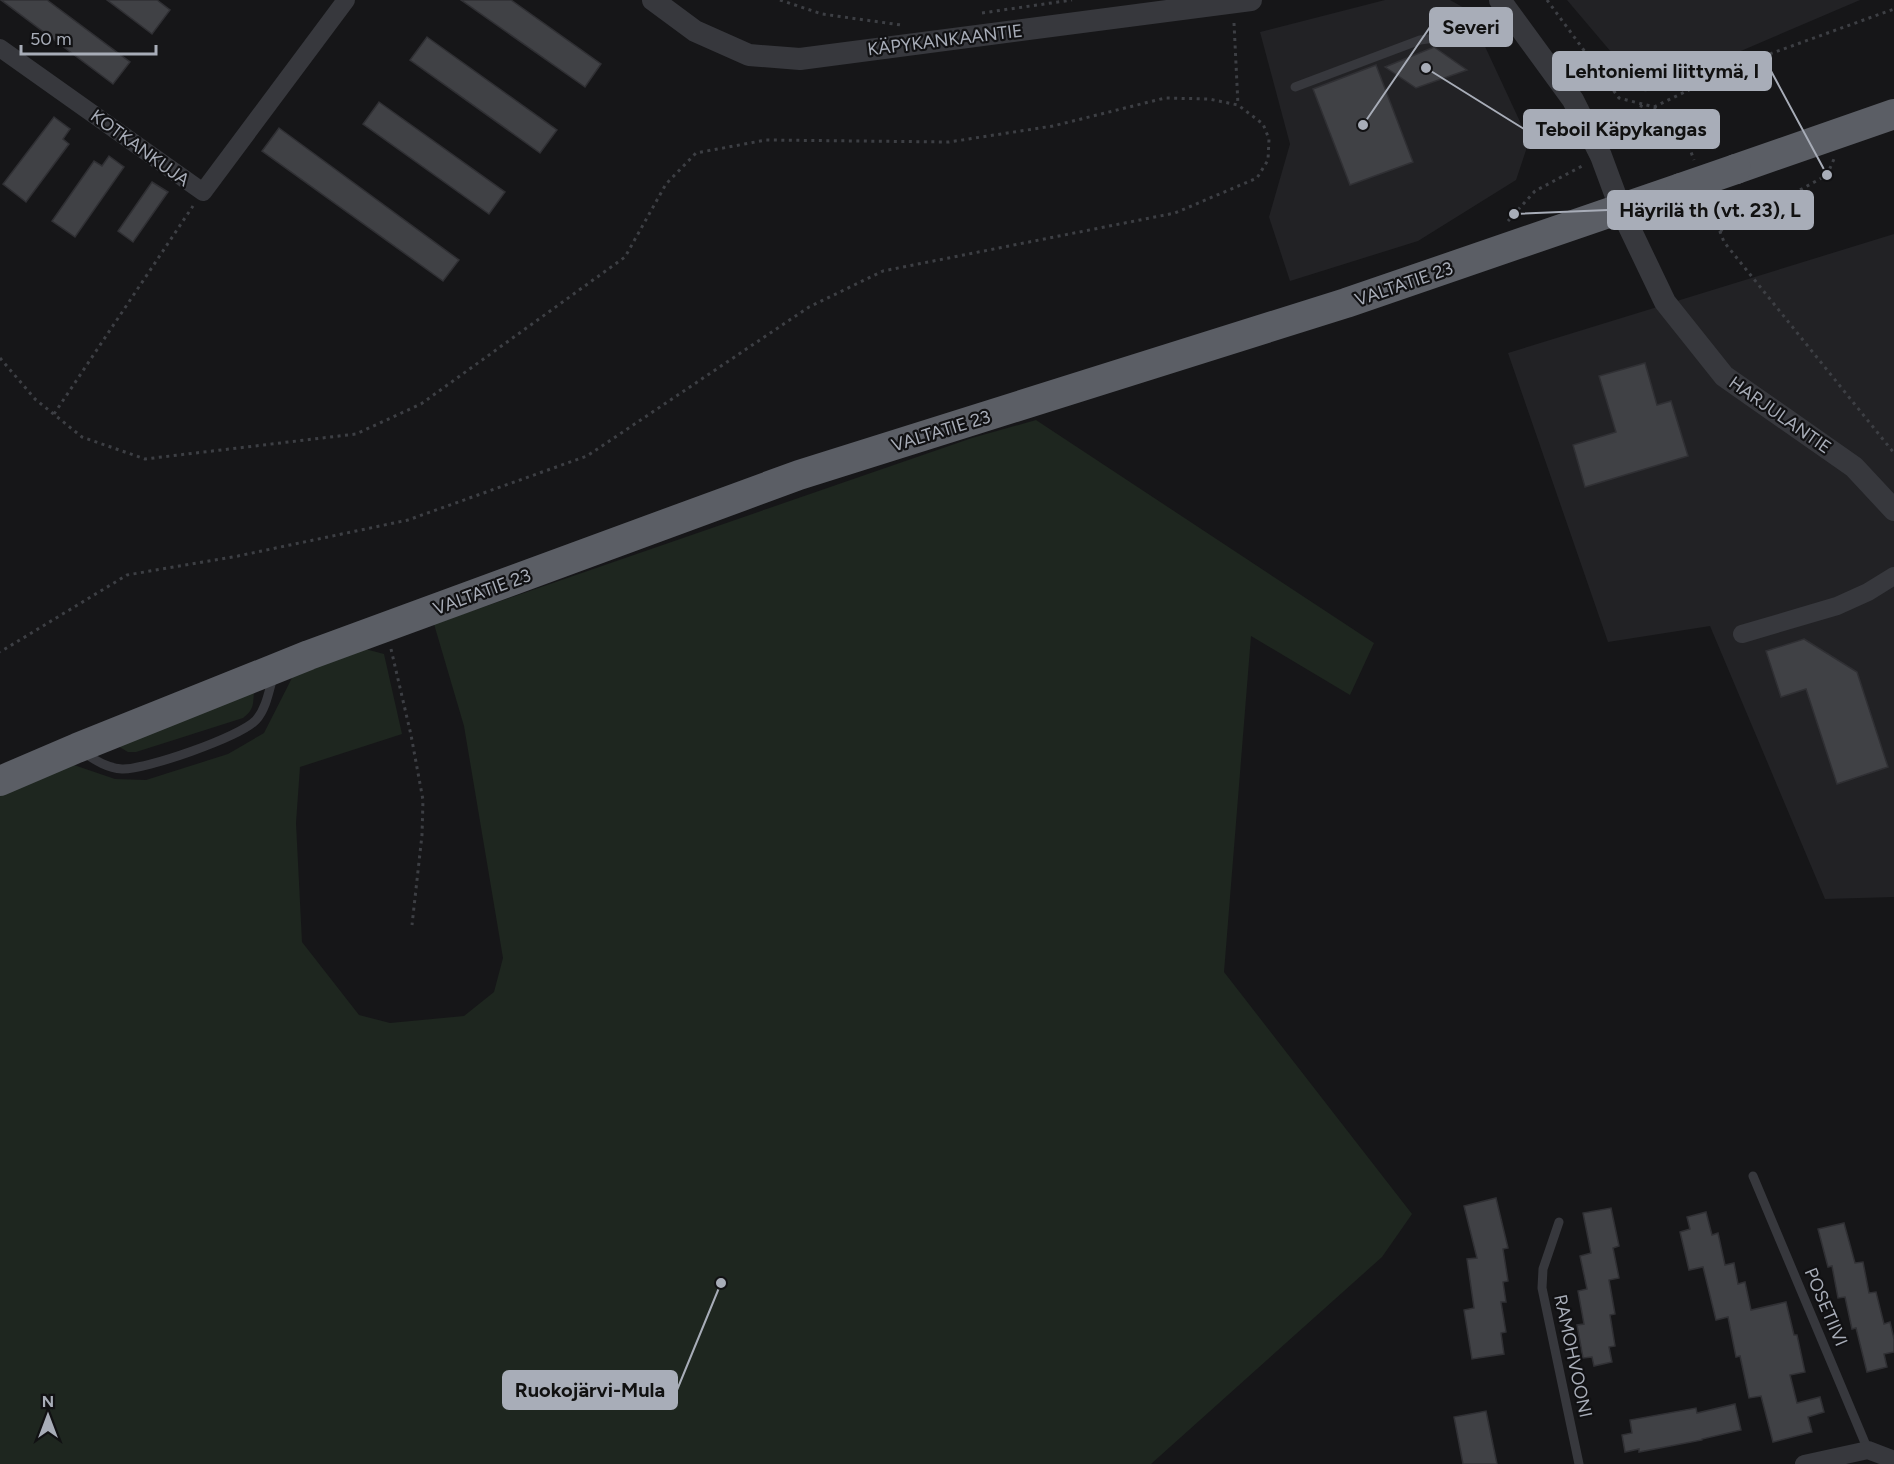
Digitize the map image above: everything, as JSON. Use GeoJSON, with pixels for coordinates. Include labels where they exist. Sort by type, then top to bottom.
{"type":"FeatureCollection","features":[{"type":"Feature","properties":{"kind":"highway","name":"VALTATIE 23"},"geometry":{"type":"LineString","coordinates":[[0,781],[275,669],[799,476],[1346,303],[1894,114]]}},
{"type":"Feature","properties":{"kind":"street","name":"KOTKANKUJA"},"geometry":{"type":"LineString","coordinates":[[0,48],[203,192],[346,0]]}},
{"type":"Feature","properties":{"kind":"street","name":"KÄPYKANKAANTIE"},"geometry":{"type":"LineString","coordinates":[[653,0],[695,31],[749,55],[800,59],[1242,1]]}},
{"type":"Feature","properties":{"kind":"street","name":"HARJULANTIE"},"geometry":{"type":"LineString","coordinates":[[1500,0],[1573,100],[1601,156],[1621,210],[1665,302],[1724,376],[1854,467],[1894,510]]}},
{"type":"Feature","properties":{"kind":"street"},"geometry":{"type":"LineString","coordinates":[[1742,634],[1837,606],[1868,592],[1894,576]]}},
{"type":"Feature","properties":{"kind":"street"},"geometry":{"type":"LineString","coordinates":[[1803,1464],[1868,1450],[1894,1460]]}},
{"type":"Feature","properties":{"kind":"lane"},"geometry":{"type":"LineString","coordinates":[[1294,87],[1420,40],[1519,27]]}},
{"type":"Feature","properties":{"kind":"lane"},"geometry":{"type":"LineString","coordinates":[[77,748],[100,763],[121,769],[145,767],[190,752],[239,732],[255,720],[265,705],[275,669]]}},
{"type":"Feature","properties":{"kind":"lane","name":"POSETIIVI"},"geometry":{"type":"LineString","coordinates":[[1753,1176],[1868,1450]]}},
{"type":"Feature","properties":{"kind":"lane","name":"RAMOHVOONI"},"geometry":{"type":"LineString","coordinates":[[1559,1222],[1543,1269],[1542,1288],[1580,1464]]}},
{"type":"Feature","properties":{"kind":"path"},"geometry":{"type":"LineString","coordinates":[[780,0],[822,14],[902,25]]}},
{"type":"Feature","properties":{"kind":"path"},"geometry":{"type":"LineString","coordinates":[[981,13],[1072,0]]}},
{"type":"Feature","properties":{"kind":"path"},"geometry":{"type":"LineString","coordinates":[[1547,0],[1619,98],[1654,107],[1668,118],[1688,144],[1695,184],[1724,242],[1894,453]]}},
{"type":"Feature","properties":{"kind":"path"},"geometry":{"type":"LineString","coordinates":[[1238,105],[1242,1]]}},
{"type":"Feature","properties":{"kind":"path"},"geometry":{"type":"LineString","coordinates":[[1654,107],[1742,64],[1894,9]]}},
{"type":"Feature","properties":{"kind":"path"},"geometry":{"type":"LineString","coordinates":[[0,358],[35,399],[82,437],[146,459],[356,434],[421,404],[625,257],[666,184],[696,153],[766,140],[950,142],[1053,126],[1166,98],[1209,99],[1238,105],[1263,124],[1269,139],[1268,159],[1257,178],[1175,213],[883,271],[809,307],[587,456],[408,520],[238,556],[128,575],[0,652]]}},
{"type":"Feature","properties":{"kind":"path"},"geometry":{"type":"LineString","coordinates":[[1507,223],[1535,191],[1601,156],[1630,134],[1642,104]]}},
{"type":"Feature","properties":{"kind":"path"},"geometry":{"type":"LineString","coordinates":[[1720,231],[1827,175],[1848,130]]}},
{"type":"Feature","properties":{"kind":"path"},"geometry":{"type":"LineString","coordinates":[[54,414],[203,192]]}},
{"type":"Feature","properties":{"kind":"path"},"geometry":{"type":"LineString","coordinates":[[387,627],[423,800],[422,835],[412,925]]}},
{"type":"Feature","properties":{"kind":"shaded area"},"geometry":{"type":"Polygon","coordinates":[[[1385,0],[1450,0],[1468,10],[1529,141],[1516,180],[1418,241],[1290,281],[1269,217],[1290,144],[1260,32],[1385,0]]]}},
{"type":"Feature","properties":{"kind":"shaded area"},"geometry":{"type":"Polygon","coordinates":[[[1567,0],[1860,0],[1645,92],[1567,0]]]}},
{"type":"Feature","properties":{"kind":"shaded area"},"geometry":{"type":"Polygon","coordinates":[[[1894,234],[1894,897],[1825,899],[1710,626],[1608,642],[1508,353],[1894,234]]]}},
{"type":"Feature","properties":{"kind":"shaded area"},"geometry":{"type":"Polygon","coordinates":[[[1036,420],[1374,643],[1350,695],[1251,636],[1224,972],[1412,1214],[1382,1257],[1151,1464],[0,1464],[0,794],[68,763],[115,779],[146,780],[228,754],[264,733],[294,674],[365,649],[384,654],[402,734],[300,767],[296,823],[302,942],[359,1015],[390,1023],[464,1016],[494,992],[503,958],[464,726],[434,624],[972,438],[1036,420]]]}},
{"type":"Feature","properties":{"kind":"shaded area"},"geometry":{"type":"Polygon","coordinates":[[[254,689],[251,709],[243,718],[136,752],[128,752],[113,743],[254,689]]]}},
{"type":"Feature","properties":{"kind":"building"},"geometry":{"type":"Polygon","coordinates":[[[1,0],[47,0],[130,62],[113,84],[1,0]]]}},
{"type":"Feature","properties":{"kind":"building"},"geometry":{"type":"Polygon","coordinates":[[[107,0],[157,0],[170,10],[152,34],[107,0]]]}},
{"type":"Feature","properties":{"kind":"building"},"geometry":{"type":"Polygon","coordinates":[[[461,0],[511,0],[601,64],[585,87],[461,0]]]}},
{"type":"Feature","properties":{"kind":"building"},"geometry":{"type":"Polygon","coordinates":[[[427,37],[557,130],[540,153],[410,60],[427,37]]]}},
{"type":"Feature","properties":{"kind":"building"},"geometry":{"type":"Polygon","coordinates":[[[1434,47],[1467,70],[1416,88],[1385,67],[1434,47]]]}},
{"type":"Feature","properties":{"kind":"building"},"geometry":{"type":"Polygon","coordinates":[[[1376,65],[1413,162],[1350,185],[1313,89],[1376,65]]]}},
{"type":"Feature","properties":{"kind":"building"},"geometry":{"type":"Polygon","coordinates":[[[379,102],[505,192],[489,214],[363,124],[379,102]]]}},
{"type":"Feature","properties":{"kind":"building"},"geometry":{"type":"Polygon","coordinates":[[[54,117],[70,129],[63,139],[69,144],[26,202],[3,184],[54,117]]]}},
{"type":"Feature","properties":{"kind":"building"},"geometry":{"type":"Polygon","coordinates":[[[279,128],[459,260],[443,281],[262,151],[279,128]]]}},
{"type":"Feature","properties":{"kind":"building"},"geometry":{"type":"Polygon","coordinates":[[[109,156],[124,167],[75,237],[52,221],[94,161],[102,166],[109,156]]]}},
{"type":"Feature","properties":{"kind":"building"},"geometry":{"type":"Polygon","coordinates":[[[152,182],[168,192],[133,242],[118,231],[152,182]]]}},
{"type":"Feature","properties":{"kind":"building"},"geometry":{"type":"Polygon","coordinates":[[[1645,363],[1657,405],[1671,401],[1688,456],[1585,487],[1573,445],[1616,432],[1599,376],[1645,363]]]}},
{"type":"Feature","properties":{"kind":"building"},"geometry":{"type":"Polygon","coordinates":[[[1804,639],[1857,672],[1888,767],[1837,784],[1806,689],[1781,697],[1766,651],[1804,639]]]}},
{"type":"Feature","properties":{"kind":"building"},"geometry":{"type":"Polygon","coordinates":[[[1496,1198],[1508,1248],[1503,1249],[1508,1281],[1503,1282],[1506,1302],[1501,1302],[1506,1332],[1501,1333],[1504,1354],[1472,1359],[1464,1310],[1474,1308],[1467,1259],[1477,1258],[1464,1206],[1496,1198]]]}},
{"type":"Feature","properties":{"kind":"building"},"geometry":{"type":"Polygon","coordinates":[[[1611,1208],[1619,1246],[1613,1248],[1619,1278],[1609,1280],[1615,1314],[1610,1315],[1615,1346],[1609,1347],[1612,1362],[1594,1366],[1592,1357],[1583,1358],[1577,1325],[1584,1324],[1578,1291],[1587,1289],[1580,1256],[1591,1253],[1583,1213],[1611,1208]]]}},
{"type":"Feature","properties":{"kind":"building"},"geometry":{"type":"Polygon","coordinates":[[[1706,1212],[1712,1235],[1718,1233],[1725,1265],[1734,1263],[1738,1284],[1745,1282],[1751,1310],[1786,1302],[1794,1335],[1797,1335],[1805,1372],[1790,1375],[1797,1403],[1820,1397],[1824,1412],[1808,1417],[1812,1432],[1773,1442],[1761,1396],[1749,1398],[1740,1356],[1736,1357],[1728,1317],[1716,1320],[1703,1267],[1689,1270],[1680,1232],[1690,1229],[1687,1217],[1706,1212]]]}},
{"type":"Feature","properties":{"kind":"building"},"geometry":{"type":"Polygon","coordinates":[[[1844,1223],[1855,1263],[1863,1262],[1869,1293],[1876,1292],[1884,1324],[1890,1322],[1894,1339],[1894,1352],[1884,1354],[1887,1367],[1867,1372],[1856,1328],[1852,1329],[1845,1297],[1838,1298],[1832,1266],[1828,1267],[1818,1229],[1844,1223]]]}},
{"type":"Feature","properties":{"kind":"building"},"geometry":{"type":"Polygon","coordinates":[[[1735,1404],[1741,1430],[1639,1452],[1639,1449],[1625,1452],[1622,1435],[1632,1433],[1630,1420],[1696,1408],[1697,1413],[1735,1404]]]}},
{"type":"Feature","properties":{"kind":"building"},"geometry":{"type":"Polygon","coordinates":[[[1486,1411],[1497,1464],[1463,1464],[1454,1417],[1486,1411]]]}},
{"type":"Feature","properties":{"kind":"place","name":"Teboil Käpykangas"},"geometry":{"type":"Point","coordinates":[1426,68]}},
{"type":"Feature","properties":{"kind":"place","name":"Severi"},"geometry":{"type":"Point","coordinates":[1363,125]}},
{"type":"Feature","properties":{"kind":"place","name":"Lehtoniemi liittymä, I"},"geometry":{"type":"Point","coordinates":[1827,175]}},
{"type":"Feature","properties":{"kind":"place","name":"Häyrilä th (vt. 23), L"},"geometry":{"type":"Point","coordinates":[1514,214]}},
{"type":"Feature","properties":{"kind":"place","name":"Ruokojärvi-Mula"},"geometry":{"type":"Point","coordinates":[721,1283]}}]}
